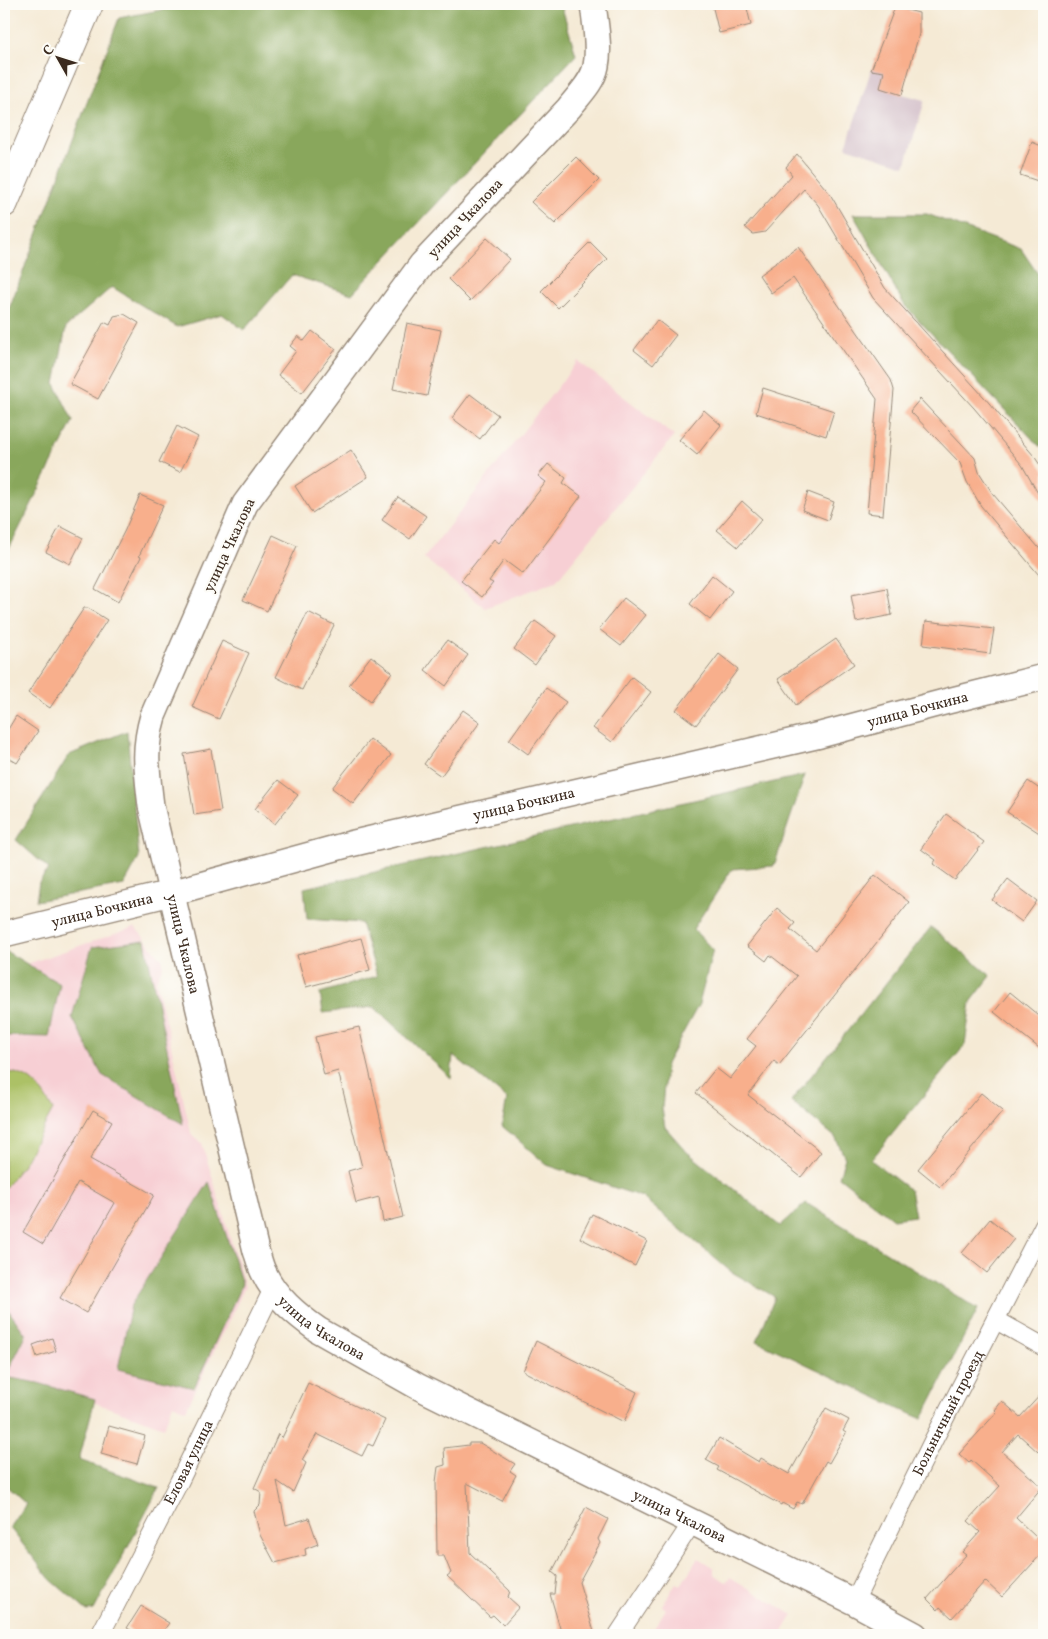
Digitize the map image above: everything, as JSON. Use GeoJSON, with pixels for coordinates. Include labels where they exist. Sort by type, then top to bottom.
{"type":"FeatureCollection","features":[{"type":"Feature","properties":{"kind":"highway"},"geometry":{"type":"LineString","coordinates":[[4,203],[10,174],[89,4]]}},
{"type":"Feature","properties":{"kind":"main road","name":"улица Чкалова"},"geometry":{"type":"LineString","coordinates":[[593,4],[596,27],[596,67],[587,85],[569,108],[422,264],[245,504],[153,716],[148,735],[146,765],[151,806],[256,1250],[263,1272],[273,1289],[305,1321],[318,1330],[406,1380],[854,1602],[915,1635]]}},
{"type":"Feature","properties":{"kind":"main road","name":"улица Бочкина"},"geometry":{"type":"LineString","coordinates":[[4,934],[172,893],[350,844],[820,735],[1044,677]]}},
{"type":"Feature","properties":{"kind":"street","name":"Больничный проезд"},"geometry":{"type":"LineString","coordinates":[[854,1602],[933,1441],[1044,1225]]}},
{"type":"Feature","properties":{"kind":"street","name":"Еловая улица"},"geometry":{"type":"LineString","coordinates":[[100,1635],[180,1482],[273,1289]]}},
{"type":"Feature","properties":{"kind":"street"},"geometry":{"type":"LineString","coordinates":[[996,1320],[1044,1347]]}},
{"type":"Feature","properties":{"kind":"street"},"geometry":{"type":"LineString","coordinates":[[618,1635],[692,1523]]}},
{"type":"Feature","properties":{"kind":"shaded area"},"geometry":{"type":"Polygon","coordinates":[[[895,7],[919,13],[919,34],[902,94],[925,100],[905,166],[846,147],[871,70],[895,7]]]}},
{"type":"Feature","properties":{"kind":"shaded area"},"geometry":{"type":"Polygon","coordinates":[[[578,361],[674,436],[556,581],[485,608],[424,558],[578,361]]]}},
{"type":"Feature","properties":{"kind":"shaded area"},"geometry":{"type":"Polygon","coordinates":[[[135,927],[163,960],[163,966],[156,980],[191,1133],[202,1143],[245,1287],[186,1410],[173,1404],[164,1427],[87,1400],[4,1380],[4,981],[15,968],[135,927]]]}},
{"type":"Feature","properties":{"kind":"shaded area"},"geometry":{"type":"Polygon","coordinates":[[[698,1558],[714,1568],[714,1574],[726,1582],[730,1577],[793,1615],[781,1635],[650,1635],[666,1609],[662,1606],[676,1583],[681,1585],[698,1558]]]}},
{"type":"Feature","properties":{"kind":"green space"},"geometry":{"type":"Polygon","coordinates":[[[191,4],[561,4],[576,55],[352,294],[292,275],[244,330],[222,314],[177,327],[112,287],[66,327],[55,384],[73,421],[4,559],[4,322],[119,18],[191,4]]]}},
{"type":"Feature","properties":{"kind":"green space"},"geometry":{"type":"Polygon","coordinates":[[[853,214],[927,214],[1021,249],[1044,283],[1044,451],[905,306],[853,214]]]}},
{"type":"Feature","properties":{"kind":"green space"},"geometry":{"type":"Polygon","coordinates":[[[127,731],[139,858],[124,885],[36,901],[39,882],[49,869],[16,840],[69,755],[127,731]]]}},
{"type":"Feature","properties":{"kind":"green space"},"geometry":{"type":"Polygon","coordinates":[[[805,775],[774,866],[732,869],[693,929],[713,950],[699,1004],[666,1064],[662,1108],[665,1127],[687,1152],[780,1226],[806,1203],[978,1309],[922,1419],[757,1341],[775,1297],[730,1271],[642,1197],[547,1165],[502,1126],[507,1099],[453,1055],[451,1078],[374,1007],[323,1013],[320,993],[377,976],[361,923],[307,919],[304,888],[805,775]]]}},
{"type":"Feature","properties":{"kind":"green space"},"geometry":{"type":"Polygon","coordinates":[[[931,927],[991,976],[971,1002],[965,1045],[871,1160],[910,1190],[915,1216],[893,1219],[839,1177],[845,1158],[835,1137],[791,1101],[931,927]]]}},
{"type":"Feature","properties":{"kind":"green space"},"geometry":{"type":"Polygon","coordinates":[[[145,940],[183,1124],[102,1075],[72,1017],[92,947],[145,940]]]}},
{"type":"Feature","properties":{"kind":"green space"},"geometry":{"type":"Polygon","coordinates":[[[4,950],[60,984],[49,1037],[6,1036],[4,1038],[4,950]]]}},
{"type":"Feature","properties":{"kind":"green space"},"geometry":{"type":"Polygon","coordinates":[[[4,1072],[28,1078],[44,1095],[53,1110],[24,1163],[4,1189],[4,1072]]]}},
{"type":"Feature","properties":{"kind":"green space"},"geometry":{"type":"Polygon","coordinates":[[[209,1182],[242,1284],[194,1388],[118,1369],[131,1305],[209,1182]]]}},
{"type":"Feature","properties":{"kind":"green space"},"geometry":{"type":"Polygon","coordinates":[[[4,1304],[26,1335],[5,1377],[38,1383],[95,1399],[79,1460],[159,1488],[94,1610],[87,1611],[50,1579],[10,1528],[26,1504],[4,1484],[4,1304]]]}},
{"type":"Feature","properties":{"kind":"building"},"geometry":{"type":"Polygon","coordinates":[[[712,4],[746,4],[751,25],[719,33],[712,4]]]}},
{"type":"Feature","properties":{"kind":"building"},"geometry":{"type":"Polygon","coordinates":[[[895,7],[919,13],[919,34],[902,95],[880,88],[884,72],[871,70],[895,7]]]}},
{"type":"Feature","properties":{"kind":"building"},"geometry":{"type":"Polygon","coordinates":[[[1032,142],[1044,147],[1044,183],[1020,175],[1032,142]]]}},
{"type":"Feature","properties":{"kind":"building"},"geometry":{"type":"Polygon","coordinates":[[[797,154],[830,194],[885,288],[984,397],[1034,456],[1044,471],[1044,504],[1022,465],[974,408],[873,298],[818,205],[804,189],[765,232],[753,234],[745,227],[792,175],[786,167],[797,154]]]}},
{"type":"Feature","properties":{"kind":"building"},"geometry":{"type":"Polygon","coordinates":[[[576,157],[599,180],[555,224],[531,202],[576,157]]]}},
{"type":"Feature","properties":{"kind":"building"},"geometry":{"type":"Polygon","coordinates":[[[487,238],[510,259],[470,301],[448,279],[487,238]]]}},
{"type":"Feature","properties":{"kind":"building"},"geometry":{"type":"Polygon","coordinates":[[[590,242],[607,259],[558,308],[541,291],[590,242]]]}},
{"type":"Feature","properties":{"kind":"building"},"geometry":{"type":"Polygon","coordinates":[[[798,247],[891,380],[894,390],[883,515],[867,513],[877,399],[793,278],[771,293],[759,275],[798,247]]]}},
{"type":"Feature","properties":{"kind":"building"},"geometry":{"type":"Polygon","coordinates":[[[124,314],[139,323],[98,399],[70,384],[104,322],[110,325],[114,316],[124,314]]]}},
{"type":"Feature","properties":{"kind":"building"},"geometry":{"type":"Polygon","coordinates":[[[657,320],[676,335],[653,365],[634,350],[657,320]]]}},
{"type":"Feature","properties":{"kind":"building"},"geometry":{"type":"Polygon","coordinates":[[[407,323],[441,330],[427,396],[393,389],[407,323]]]}},
{"type":"Feature","properties":{"kind":"building"},"geometry":{"type":"Polygon","coordinates":[[[312,331],[336,349],[302,393],[278,375],[296,351],[290,346],[298,336],[304,341],[312,331]]]}},
{"type":"Feature","properties":{"kind":"building"},"geometry":{"type":"Polygon","coordinates":[[[763,388],[834,411],[826,436],[756,413],[763,388]]]}},
{"type":"Feature","properties":{"kind":"building"},"geometry":{"type":"Polygon","coordinates":[[[470,394],[498,415],[480,439],[452,418],[470,394]]]}},
{"type":"Feature","properties":{"kind":"building"},"geometry":{"type":"Polygon","coordinates":[[[920,399],[975,458],[979,472],[993,494],[1044,554],[1044,581],[981,506],[967,482],[960,463],[910,411],[920,399]]]}},
{"type":"Feature","properties":{"kind":"building"},"geometry":{"type":"Polygon","coordinates":[[[704,410],[721,425],[697,455],[679,440],[704,410]]]}},
{"type":"Feature","properties":{"kind":"building"},"geometry":{"type":"Polygon","coordinates":[[[177,426],[198,437],[180,472],[159,462],[177,426]]]}},
{"type":"Feature","properties":{"kind":"building"},"geometry":{"type":"Polygon","coordinates":[[[351,450],[368,477],[312,513],[295,486],[351,450]]]}},
{"type":"Feature","properties":{"kind":"building"},"geometry":{"type":"Polygon","coordinates":[[[548,464],[566,478],[563,483],[581,496],[523,574],[504,560],[489,581],[493,583],[482,597],[461,581],[494,539],[499,543],[546,482],[538,476],[548,464]]]}},
{"type":"Feature","properties":{"kind":"building"},"geometry":{"type":"Polygon","coordinates":[[[808,492],[834,502],[828,520],[802,510],[808,492]]]}},
{"type":"Feature","properties":{"kind":"building"},"geometry":{"type":"Polygon","coordinates":[[[140,495],[163,505],[139,556],[141,557],[118,602],[95,589],[125,530],[140,495]]]}},
{"type":"Feature","properties":{"kind":"building"},"geometry":{"type":"Polygon","coordinates":[[[398,497],[426,516],[410,539],[382,520],[398,497]]]}},
{"type":"Feature","properties":{"kind":"building"},"geometry":{"type":"Polygon","coordinates":[[[742,501],[762,519],[738,547],[717,530],[742,501]]]}},
{"type":"Feature","properties":{"kind":"building"},"geometry":{"type":"Polygon","coordinates":[[[60,526],[83,538],[70,564],[46,552],[60,526]]]}},
{"type":"Feature","properties":{"kind":"building"},"geometry":{"type":"Polygon","coordinates":[[[273,535],[297,546],[267,611],[243,600],[273,535]]]}},
{"type":"Feature","properties":{"kind":"building"},"geometry":{"type":"Polygon","coordinates":[[[712,575],[732,591],[710,620],[690,604],[712,575]]]}},
{"type":"Feature","properties":{"kind":"building"},"geometry":{"type":"Polygon","coordinates":[[[887,588],[892,615],[856,622],[851,595],[887,588]]]}},
{"type":"Feature","properties":{"kind":"building"},"geometry":{"type":"Polygon","coordinates":[[[624,598],[646,615],[621,646],[599,629],[624,598]]]}},
{"type":"Feature","properties":{"kind":"building"},"geometry":{"type":"Polygon","coordinates":[[[84,608],[88,608],[107,620],[50,708],[28,693],[84,608]]]}},
{"type":"Feature","properties":{"kind":"building"},"geometry":{"type":"Polygon","coordinates":[[[308,612],[334,625],[302,690],[276,677],[308,612]]]}},
{"type":"Feature","properties":{"kind":"building"},"geometry":{"type":"Polygon","coordinates":[[[535,621],[556,636],[535,665],[514,649],[535,621]]]}},
{"type":"Feature","properties":{"kind":"building"},"geometry":{"type":"Polygon","coordinates":[[[926,621],[994,629],[990,654],[923,645],[926,621]]]}},
{"type":"Feature","properties":{"kind":"building"},"geometry":{"type":"Polygon","coordinates":[[[836,639],[854,664],[796,705],[778,679],[836,639]]]}},
{"type":"Feature","properties":{"kind":"building"},"geometry":{"type":"Polygon","coordinates":[[[447,640],[468,655],[446,686],[425,670],[447,640]]]}},
{"type":"Feature","properties":{"kind":"building"},"geometry":{"type":"Polygon","coordinates":[[[222,641],[249,653],[219,719],[192,707],[222,641]]]}},
{"type":"Feature","properties":{"kind":"building"},"geometry":{"type":"Polygon","coordinates":[[[719,654],[738,669],[696,725],[676,710],[719,654]]]}},
{"type":"Feature","properties":{"kind":"building"},"geometry":{"type":"Polygon","coordinates":[[[371,656],[392,672],[371,701],[349,685],[371,656]]]}},
{"type":"Feature","properties":{"kind":"building"},"geometry":{"type":"Polygon","coordinates":[[[632,677],[651,692],[612,742],[593,728],[632,677]]]}},
{"type":"Feature","properties":{"kind":"building"},"geometry":{"type":"Polygon","coordinates":[[[546,688],[566,702],[528,754],[509,740],[546,688]]]}},
{"type":"Feature","properties":{"kind":"building"},"geometry":{"type":"Polygon","coordinates":[[[463,710],[480,722],[441,776],[424,764],[463,710]]]}},
{"type":"Feature","properties":{"kind":"building"},"geometry":{"type":"Polygon","coordinates":[[[16,716],[38,731],[17,763],[4,755],[4,736],[16,716]]]}},
{"type":"Feature","properties":{"kind":"building"},"geometry":{"type":"Polygon","coordinates":[[[370,739],[391,755],[353,804],[332,788],[370,739]]]}},
{"type":"Feature","properties":{"kind":"building"},"geometry":{"type":"Polygon","coordinates":[[[211,749],[221,811],[194,815],[184,754],[211,749]]]}},
{"type":"Feature","properties":{"kind":"building"},"geometry":{"type":"Polygon","coordinates":[[[278,780],[298,795],[275,824],[255,809],[278,780]]]}},
{"type":"Feature","properties":{"kind":"building"},"geometry":{"type":"Polygon","coordinates":[[[1028,781],[1044,792],[1044,836],[1007,812],[1028,781]]]}},
{"type":"Feature","properties":{"kind":"building"},"geometry":{"type":"Polygon","coordinates":[[[946,814],[984,842],[955,880],[933,864],[936,860],[921,849],[946,814]]]}},
{"type":"Feature","properties":{"kind":"building"},"geometry":{"type":"Polygon","coordinates":[[[875,875],[909,902],[779,1065],[774,1061],[748,1095],[821,1152],[801,1177],[696,1093],[716,1068],[730,1079],[756,1046],[747,1039],[797,976],[770,955],[766,961],[747,946],[777,908],[795,923],[790,929],[816,950],[875,875]]]}},
{"type":"Feature","properties":{"kind":"building"},"geometry":{"type":"Polygon","coordinates":[[[1008,879],[1037,901],[1022,922],[992,900],[1008,879]]]}},
{"type":"Feature","properties":{"kind":"building"},"geometry":{"type":"Polygon","coordinates":[[[361,938],[370,970],[306,987],[297,955],[361,938]]]}},
{"type":"Feature","properties":{"kind":"building"},"geometry":{"type":"Polygon","coordinates":[[[1010,992],[1044,1020],[1044,1052],[994,1012],[1010,992]]]}},
{"type":"Feature","properties":{"kind":"building"},"geometry":{"type":"Polygon","coordinates":[[[359,1027],[403,1217],[383,1222],[379,1197],[356,1203],[348,1171],[362,1167],[338,1071],[324,1075],[315,1037],[359,1027]]]}},
{"type":"Feature","properties":{"kind":"building"},"geometry":{"type":"Polygon","coordinates":[[[981,1093],[1003,1111],[940,1187],[918,1169],[981,1093]]]}},
{"type":"Feature","properties":{"kind":"building"},"geometry":{"type":"Polygon","coordinates":[[[93,1110],[112,1121],[90,1159],[154,1195],[86,1313],[60,1298],[115,1203],[78,1182],[43,1244],[23,1232],[93,1110]]]}},
{"type":"Feature","properties":{"kind":"building"},"geometry":{"type":"Polygon","coordinates":[[[592,1214],[647,1241],[635,1266],[580,1238],[592,1214]]]}},
{"type":"Feature","properties":{"kind":"building"},"geometry":{"type":"Polygon","coordinates":[[[990,1219],[1014,1239],[987,1273],[962,1253],[990,1219]]]}},
{"type":"Feature","properties":{"kind":"building"},"geometry":{"type":"Polygon","coordinates":[[[52,1338],[56,1351],[37,1357],[33,1345],[52,1338]]]}},
{"type":"Feature","properties":{"kind":"building"},"geometry":{"type":"Polygon","coordinates":[[[536,1341],[637,1392],[624,1422],[523,1371],[536,1341]]]}},
{"type":"Feature","properties":{"kind":"building"},"geometry":{"type":"Polygon","coordinates":[[[308,1383],[385,1420],[373,1446],[368,1444],[362,1456],[317,1434],[302,1460],[306,1463],[293,1492],[277,1481],[286,1525],[309,1518],[318,1544],[305,1549],[306,1555],[275,1563],[260,1535],[254,1511],[260,1505],[261,1492],[254,1488],[278,1434],[282,1438],[308,1383]]]}},
{"type":"Feature","properties":{"kind":"building"},"geometry":{"type":"Polygon","coordinates":[[[1044,1391],[1044,1446],[1038,1452],[1018,1434],[1002,1452],[1042,1487],[1016,1518],[1037,1538],[1044,1531],[1044,1551],[1002,1597],[985,1581],[952,1618],[940,1607],[938,1610],[927,1599],[966,1555],[962,1552],[980,1532],[968,1521],[1000,1486],[971,1460],[969,1463],[959,1454],[997,1412],[995,1410],[1002,1401],[1020,1417],[1044,1391]]]}},
{"type":"Feature","properties":{"kind":"building"},"geometry":{"type":"Polygon","coordinates":[[[826,1408],[849,1420],[843,1431],[846,1433],[829,1463],[826,1461],[802,1504],[797,1502],[793,1509],[782,1503],[781,1505],[717,1470],[719,1467],[706,1460],[719,1438],[759,1462],[761,1458],[789,1474],[826,1408]]]}},
{"type":"Feature","properties":{"kind":"building"},"geometry":{"type":"Polygon","coordinates":[[[109,1426],[145,1436],[137,1464],[101,1454],[109,1426]]]}},
{"type":"Feature","properties":{"kind":"building"},"geometry":{"type":"Polygon","coordinates":[[[469,1443],[480,1443],[515,1464],[510,1471],[516,1475],[502,1501],[467,1483],[470,1553],[510,1591],[508,1597],[519,1607],[503,1625],[493,1615],[490,1617],[447,1576],[451,1573],[444,1556],[437,1556],[436,1482],[438,1467],[445,1465],[444,1448],[469,1445],[469,1443]]]}},
{"type":"Feature","properties":{"kind":"building"},"geometry":{"type":"Polygon","coordinates":[[[586,1507],[608,1519],[598,1539],[600,1543],[579,1582],[595,1635],[562,1635],[550,1594],[555,1594],[557,1576],[552,1572],[586,1507]]]}},
{"type":"Feature","properties":{"kind":"building"},"geometry":{"type":"Polygon","coordinates":[[[141,1606],[169,1623],[164,1630],[151,1635],[139,1635],[127,1628],[141,1606]]]}}]}
